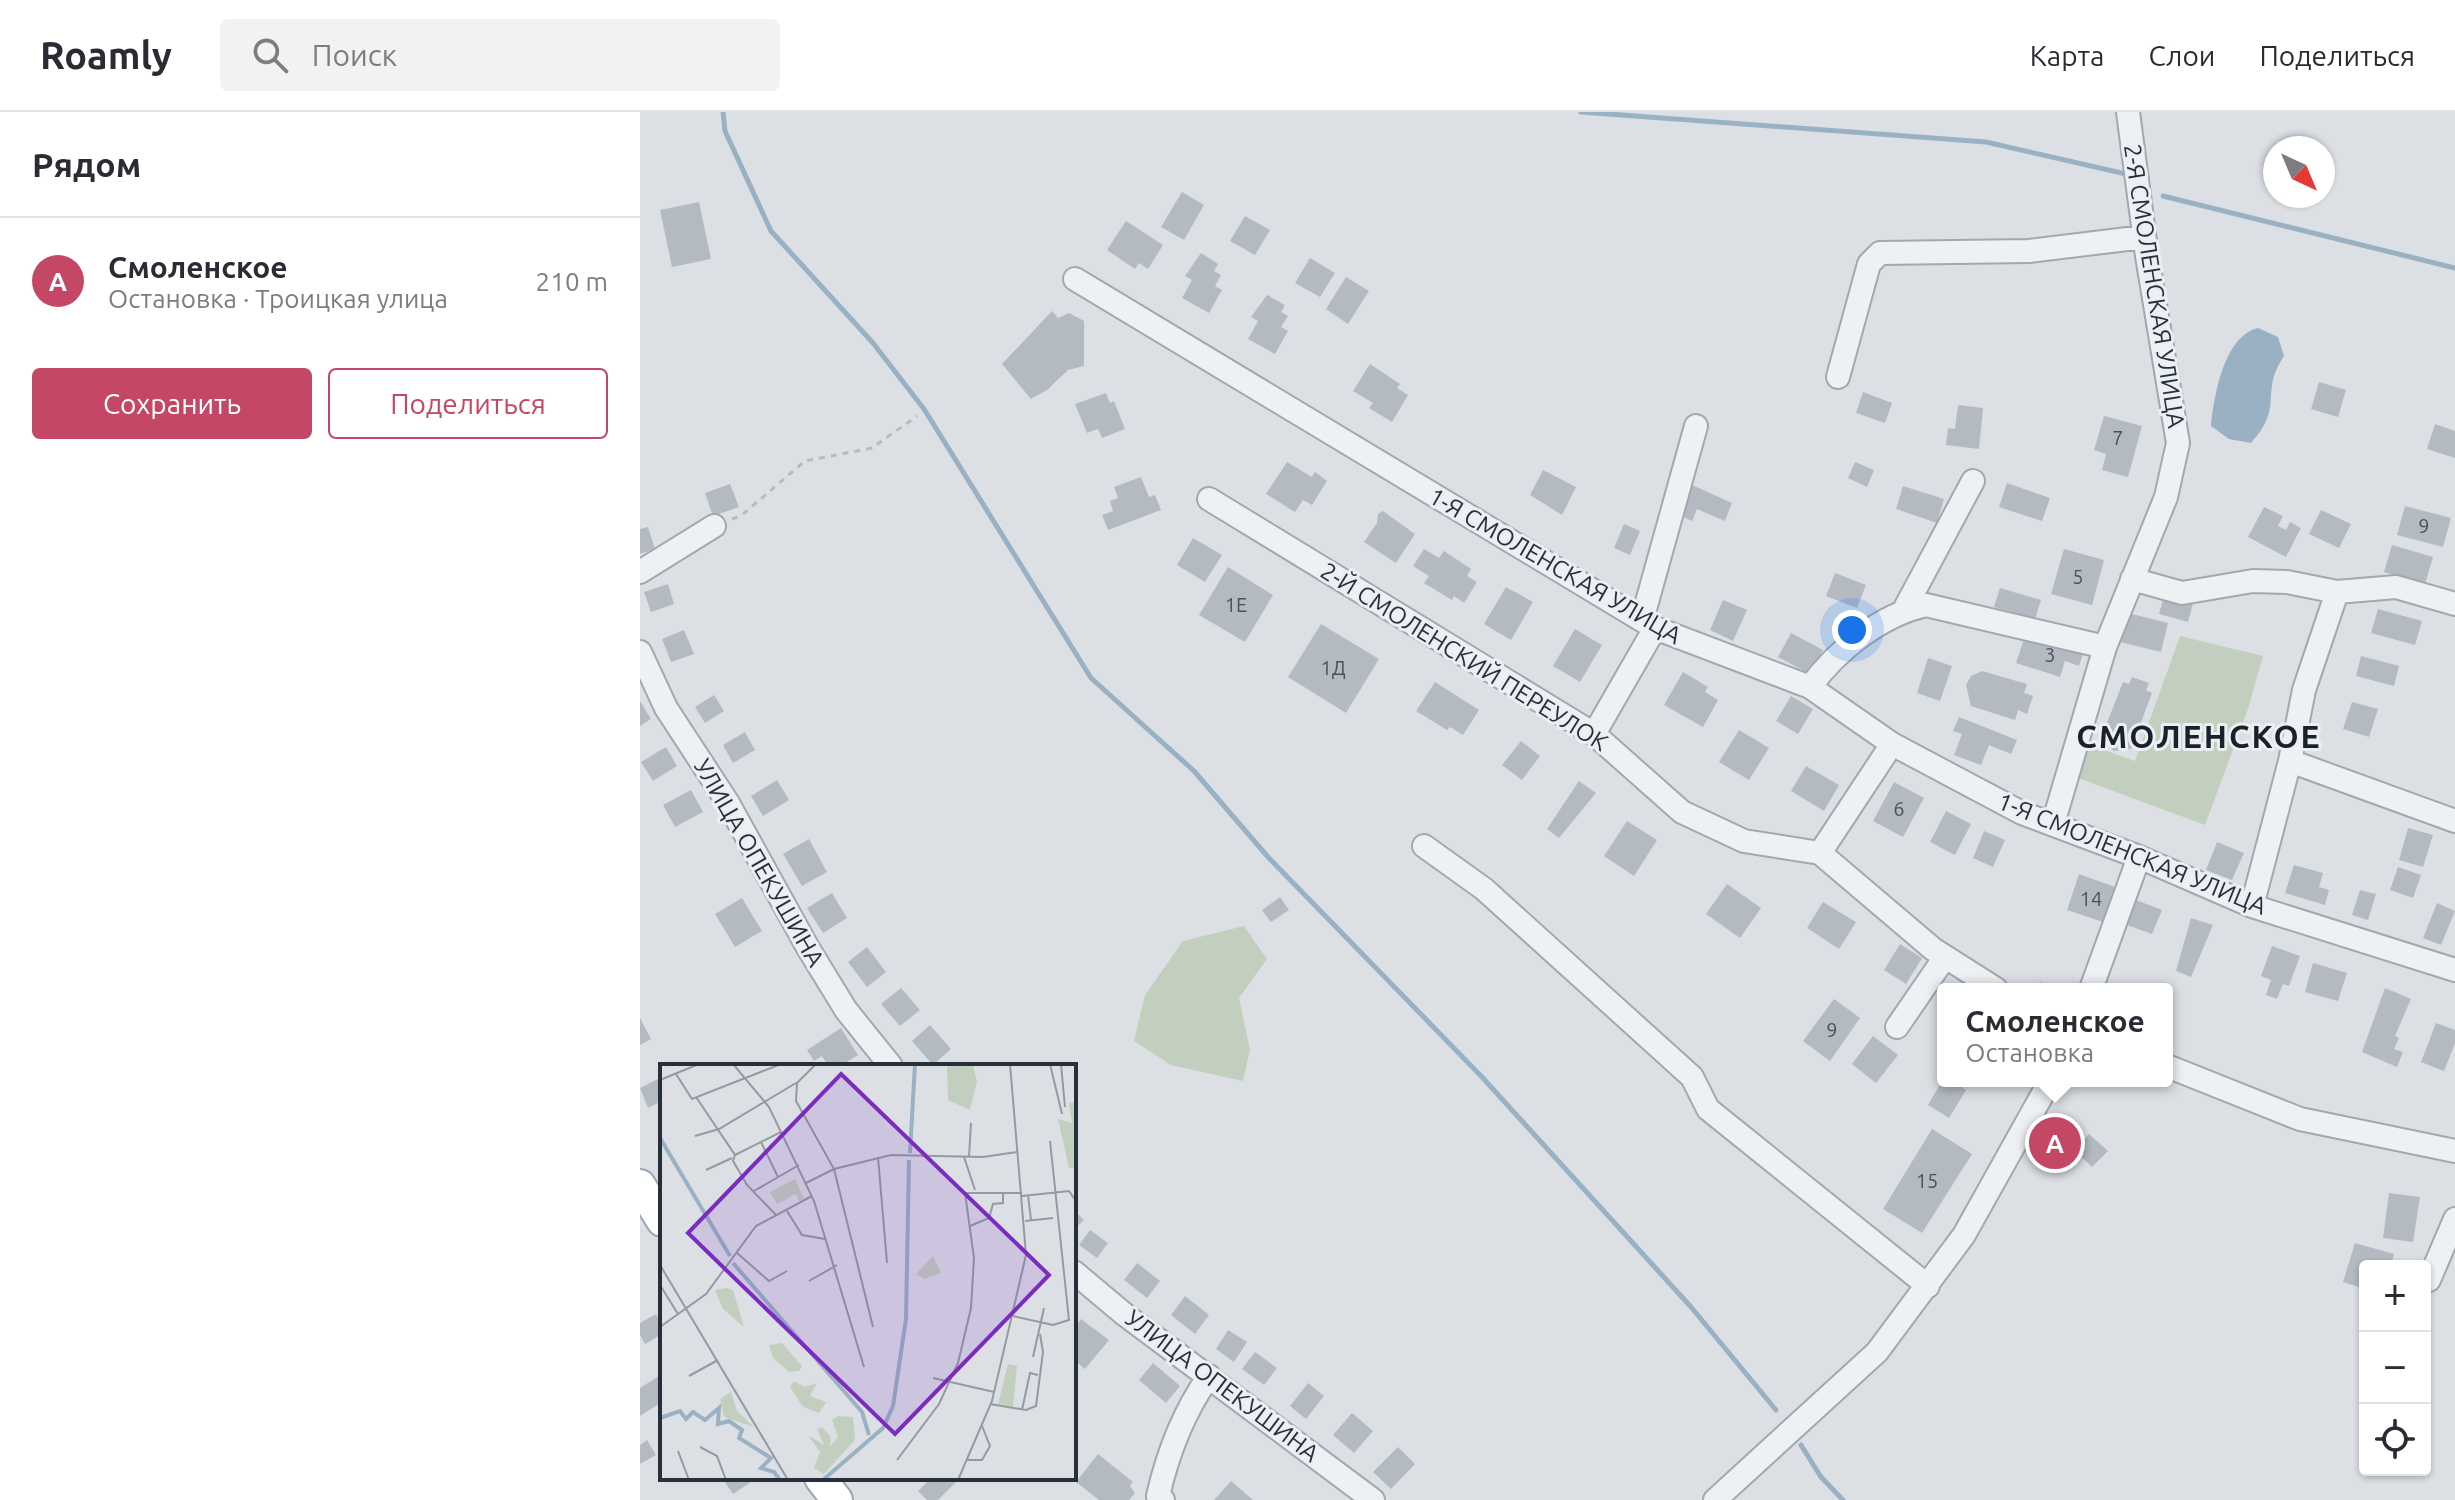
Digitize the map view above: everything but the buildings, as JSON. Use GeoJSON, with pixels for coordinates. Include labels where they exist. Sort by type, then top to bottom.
{"type":"FeatureCollection","features":[{"type":"Feature","properties":{"kind":"main road"},"geometry":{"type":"LineString","coordinates":[[640,1185],[660,1218]]}},
{"type":"Feature","properties":{"kind":"main road"},"geometry":{"type":"LineString","coordinates":[[822,1480],[837,1500]]}},
{"type":"Feature","properties":{"kind":"street","name":"2-Я СМОЛЕНСКАЯ УЛИЦА"},"geometry":{"type":"LineString","coordinates":[[2053,824],[2105,647],[2166,497],[2178,443],[2144,237],[2128,112]]}},
{"type":"Feature","properties":{"kind":"street"},"geometry":{"type":"LineString","coordinates":[[1838,377],[1869,264],[1880,253],[2029,251],[2144,237]]}},
{"type":"Feature","properties":{"kind":"street","name":"1-Я СМОЛЕНСКАЯ УЛИЦА"},"geometry":{"type":"LineString","coordinates":[[1075,279],[1649,624],[1810,687],[1892,744],[2022,813],[2139,857],[2252,906],[2455,970]]}},
{"type":"Feature","properties":{"kind":"street"},"geometry":{"type":"LineString","coordinates":[[1594,734],[1649,624],[1696,426]]}},
{"type":"Feature","properties":{"kind":"street"},"geometry":{"type":"LineString","coordinates":[[1904,610],[1973,481]]}},
{"type":"Feature","properties":{"kind":"street","name":"2-Й СМОЛЕНСКИЙ ПЕРЕУЛОК"},"geometry":{"type":"LineString","coordinates":[[1209,499],[1594,734],[1682,812],[1744,841],[1820,853]]}},
{"type":"Feature","properties":{"kind":"street"},"geometry":{"type":"LineString","coordinates":[[640,572],[714,526]]}},
{"type":"Feature","properties":{"kind":"street"},"geometry":{"type":"LineString","coordinates":[[2132,579],[2182,593],[2253,581],[2287,582],[2337,592],[2396,587],[2455,604]]}},
{"type":"Feature","properties":{"kind":"street"},"geometry":{"type":"LineString","coordinates":[[2252,906],[2290,761],[2304,690],[2337,592]]}},
{"type":"Feature","properties":{"kind":"street"},"geometry":{"type":"LineString","coordinates":[[1810,687],[1829,661],[1904,610],[1926,605],[2105,647]]}},
{"type":"Feature","properties":{"kind":"street","name":"УЛИЦА ОПЕКУШИНА"},"geometry":{"type":"LineString","coordinates":[[640,652],[666,708],[728,803],[815,961],[846,1010],[889,1064]]}},
{"type":"Feature","properties":{"kind":"street"},"geometry":{"type":"LineString","coordinates":[[1892,744],[1820,853],[1945,957],[1986,983]]}},
{"type":"Feature","properties":{"kind":"street"},"geometry":{"type":"LineString","coordinates":[[2290,761],[2455,821]]}},
{"type":"Feature","properties":{"kind":"street"},"geometry":{"type":"LineString","coordinates":[[1424,846],[1484,889],[1692,1077],[1708,1109],[1928,1286]]}},
{"type":"Feature","properties":{"kind":"street"},"geometry":{"type":"LineString","coordinates":[[2093,983],[2139,857]]}},
{"type":"Feature","properties":{"kind":"street"},"geometry":{"type":"LineString","coordinates":[[1897,1027],[1945,957]]}},
{"type":"Feature","properties":{"kind":"street"},"geometry":{"type":"LineString","coordinates":[[2173,1068],[2300,1119],[2455,1151]]}},
{"type":"Feature","properties":{"kind":"street"},"geometry":{"type":"LineString","coordinates":[[1715,1500],[1877,1352],[1964,1235],[2047,1087]]}},
{"type":"Feature","properties":{"kind":"street"},"geometry":{"type":"LineString","coordinates":[[2431,1275],[2455,1219]]}},
{"type":"Feature","properties":{"kind":"street","name":"УЛИЦА ОПЕКУШИНА"},"geometry":{"type":"LineString","coordinates":[[1076,1274],[1372,1499]]}},
{"type":"Feature","properties":{"kind":"street"},"geometry":{"type":"LineString","coordinates":[[1163,1500],[1158,1496],[1165,1466],[1188,1407],[1209,1376]]}},
{"type":"Feature","properties":{"kind":"path"},"geometry":{"type":"LineString","coordinates":[[714,526],[742,515],[805,461],[872,448],[917,416]]}},
{"type":"Feature","properties":{"kind":"green space"},"geometry":{"type":"Polygon","coordinates":[[[2180,636],[2263,656],[2248,709],[2205,825],[2078,778],[2090,745],[2135,761],[2180,636]]]}},
{"type":"Feature","properties":{"kind":"green space"},"geometry":{"type":"Polygon","coordinates":[[[1244,926],[1267,959],[1239,998],[1250,1050],[1243,1081],[1171,1065],[1134,1041],[1145,995],[1183,941],[1244,926]]]}},
{"type":"Feature","properties":{"kind":"water"},"geometry":{"type":"Polygon","coordinates":[[[2258,328],[2278,337],[2284,356],[2273,380],[2267,419],[2251,443],[2229,439],[2211,426],[2218,384],[2229,355],[2246,333],[2258,328]]]}},
{"type":"Feature","properties":{"kind":"waterway"},"geometry":{"type":"LineString","coordinates":[[723,112],[725,131],[771,231],[873,343],[924,409],[1091,678],[1194,771],[1268,857],[1482,1077],[1691,1307],[1776,1410]]}},
{"type":"Feature","properties":{"kind":"waterway"},"geometry":{"type":"LineString","coordinates":[[1581,112],[1986,142],[2126,174]]}},
{"type":"Feature","properties":{"kind":"waterway"},"geometry":{"type":"LineString","coordinates":[[2163,196],[2455,268]]}},
{"type":"Feature","properties":{"kind":"waterway"},"geometry":{"type":"LineString","coordinates":[[1801,1445],[1821,1477],[1843,1500]]}},
{"type":"Feature","properties":{"kind":"place","name":"Смоленское"},"geometry":{"type":"Point","coordinates":[2055,1143]}},
{"type":"Feature","properties":{"kind":"district","name":"СМОЛЕНСКОЕ"},"geometry":{"type":"Point","coordinates":[2199,737]}}]}
